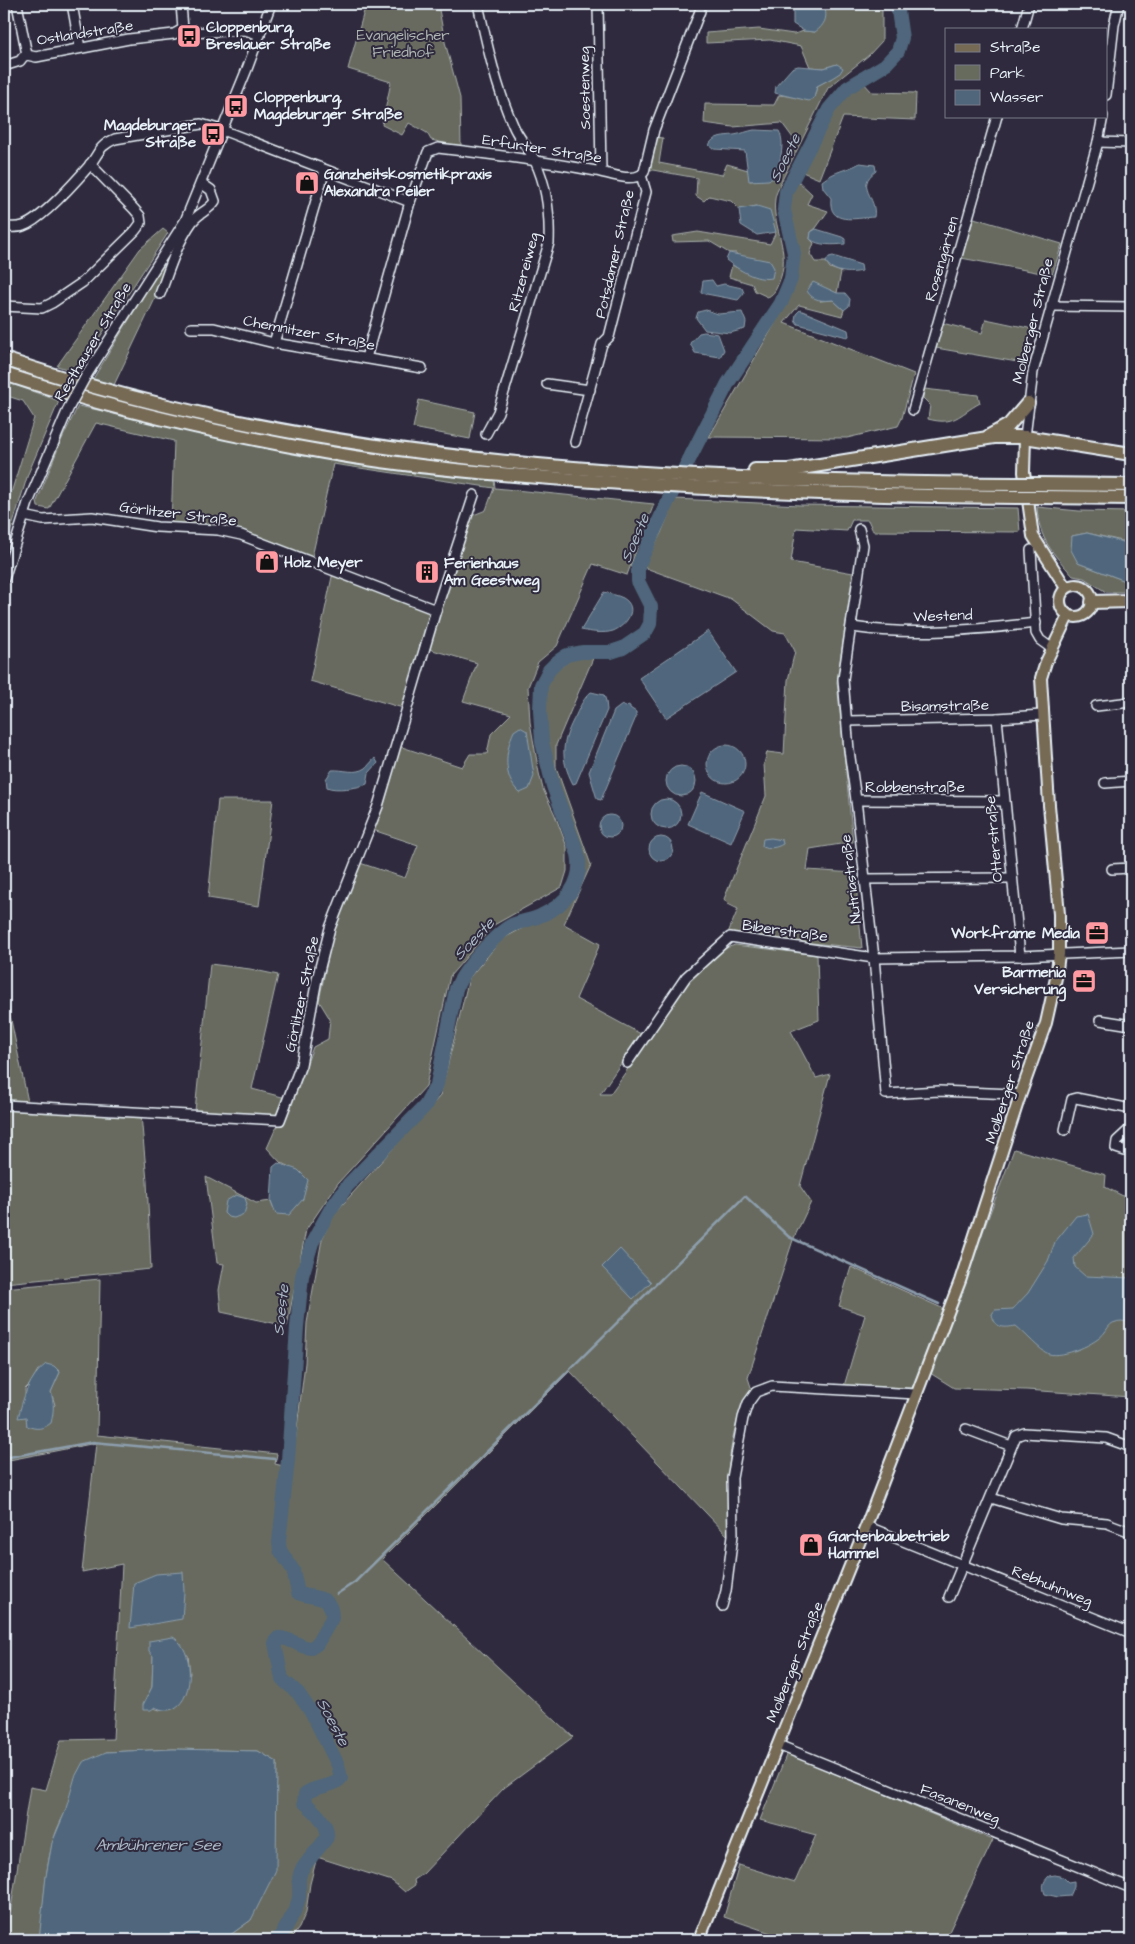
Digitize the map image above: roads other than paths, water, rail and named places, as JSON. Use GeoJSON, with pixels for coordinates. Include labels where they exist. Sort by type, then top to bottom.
{"type":"FeatureCollection","features":[{"type":"Feature","properties":{"kind":"highway"},"geometry":{"type":"LineString","coordinates":[[4,359],[100,390],[176,409],[330,440],[494,461],[665,474],[807,480],[1131,485]]}},
{"type":"Feature","properties":{"kind":"highway"},"geometry":{"type":"LineString","coordinates":[[4,374],[163,420],[325,452],[487,474],[663,487],[809,494],[1131,498]]}},
{"type":"Feature","properties":{"kind":"highway"},"geometry":{"type":"LineString","coordinates":[[984,438],[1009,425],[1028,403]]}},
{"type":"Feature","properties":{"kind":"highway"},"geometry":{"type":"LineString","coordinates":[[690,475],[703,470],[789,470],[984,438],[1025,437],[1131,454]]}},
{"type":"Feature","properties":{"kind":"highway"},"geometry":{"type":"LineString","coordinates":[[1092,602],[1131,601]]}},
{"type":"Feature","properties":{"kind":"main road","name":"Molberger Straße"},"geometry":{"type":"LineString","coordinates":[[1025,437],[1024,472],[1032,536],[1066,588]]}},
{"type":"Feature","properties":{"kind":"main road"},"geometry":{"type":"LineString","coordinates":[[1073,585],[1084,587],[1091,595],[1092,602],[1090,610],[1086,614],[1076,618],[1068,616],[1062,610],[1059,600],[1066,588],[1073,585]]}},
{"type":"Feature","properties":{"kind":"main road","name":"Molberger Straße"},"geometry":{"type":"LineString","coordinates":[[699,1940],[866,1526],[960,1281],[1020,1096],[1046,1024],[1059,954],[1059,914],[1042,715],[1041,678],[1051,648],[1068,616]]}},
{"type":"Feature","properties":{"kind":"street"},"geometry":{"type":"LineString","coordinates":[[17,4],[27,55]]}},
{"type":"Feature","properties":{"kind":"street"},"geometry":{"type":"LineString","coordinates":[[72,4],[80,48]]}},
{"type":"Feature","properties":{"kind":"street"},"geometry":{"type":"LineString","coordinates":[[181,4],[183,29]]}},
{"type":"Feature","properties":{"kind":"street","name":"Resthauser Straße"},"geometry":{"type":"LineString","coordinates":[[4,579],[24,516],[52,443],[69,406],[86,376],[185,221],[271,4]]}},
{"type":"Feature","properties":{"kind":"street","name":"Ritzereiweg"},"geometry":{"type":"LineString","coordinates":[[478,4],[497,84],[513,127],[534,159],[542,176],[550,221],[549,243],[498,412],[486,434]]}},
{"type":"Feature","properties":{"kind":"street","name":"Soestenweg"},"geometry":{"type":"LineString","coordinates":[[598,4],[601,172]]}},
{"type":"Feature","properties":{"kind":"street"},"geometry":{"type":"LineString","coordinates":[[1022,28],[1029,4]]}},
{"type":"Feature","properties":{"kind":"street"},"geometry":{"type":"LineString","coordinates":[[1108,78],[1118,4]]}},
{"type":"Feature","properties":{"kind":"street","name":"Potsdamer Straße"},"geometry":{"type":"LineString","coordinates":[[575,442],[602,344],[609,337],[646,192],[641,175],[644,172],[654,130],[700,11]]}},
{"type":"Feature","properties":{"kind":"street","name":"Ostlandstraße"},"geometry":{"type":"LineString","coordinates":[[4,66],[20,61],[22,57],[27,55],[36,57],[129,39],[174,34],[183,29],[190,33],[245,30],[260,35]]}},
{"type":"Feature","properties":{"kind":"street","name":"Rosengärten"},"geometry":{"type":"LineString","coordinates":[[913,410],[996,118]]}},
{"type":"Feature","properties":{"kind":"street","name":"Molberger Straße"},"geometry":{"type":"LineString","coordinates":[[1025,437],[1033,372],[1050,306],[1098,142],[1103,118]]}},
{"type":"Feature","properties":{"kind":"street"},"geometry":{"type":"LineString","coordinates":[[4,227],[22,227],[31,222],[62,195],[90,164],[99,149],[106,142],[201,124],[222,130],[410,202],[366,358]]}},
{"type":"Feature","properties":{"kind":"street"},"geometry":{"type":"LineString","coordinates":[[1098,142],[1131,143]]}},
{"type":"Feature","properties":{"kind":"street","name":"Erfurter Straße"},"geometry":{"type":"LineString","coordinates":[[410,202],[428,152],[438,148],[534,159],[621,177],[638,177],[641,175]]}},
{"type":"Feature","properties":{"kind":"street"},"geometry":{"type":"LineString","coordinates":[[4,306],[42,308],[52,303],[83,282],[141,222],[140,216],[134,209],[90,164]]}},
{"type":"Feature","properties":{"kind":"street"},"geometry":{"type":"LineString","coordinates":[[274,342],[325,170]]}},
{"type":"Feature","properties":{"kind":"street"},"geometry":{"type":"LineString","coordinates":[[160,294],[176,252],[191,224],[199,213],[211,208],[215,201],[210,190],[201,183]]}},
{"type":"Feature","properties":{"kind":"street"},"geometry":{"type":"LineString","coordinates":[[1050,306],[1131,307]]}},
{"type":"Feature","properties":{"kind":"street","name":"Chemnitzer Straße"},"geometry":{"type":"LineString","coordinates":[[191,328],[214,328],[274,342],[422,368]]}},
{"type":"Feature","properties":{"kind":"street"},"geometry":{"type":"LineString","coordinates":[[547,384],[590,390]]}},
{"type":"Feature","properties":{"kind":"street","name":"Görlitzer Straße"},"geometry":{"type":"LineString","coordinates":[[4,1105],[280,1120],[301,1065],[317,979],[330,928],[378,806],[436,610],[474,495]]}},
{"type":"Feature","properties":{"kind":"street","name":"Görlitzer Straße"},"geometry":{"type":"LineString","coordinates":[[24,516],[43,520],[92,517],[157,527],[218,530],[241,535],[436,610]]}},
{"type":"Feature","properties":{"kind":"street","name":"Nutriastraße"},"geometry":{"type":"LineString","coordinates":[[859,529],[863,545],[843,678],[849,750],[874,958],[886,1094],[939,1091],[1014,1094],[1020,1096]]}},
{"type":"Feature","properties":{"kind":"street"},"geometry":{"type":"LineString","coordinates":[[1030,550],[1036,633],[1040,640],[1051,648]]}},
{"type":"Feature","properties":{"kind":"street","name":"Westend"},"geometry":{"type":"LineString","coordinates":[[852,627],[888,632],[964,630],[1036,623]]}},
{"type":"Feature","properties":{"kind":"street"},"geometry":{"type":"LineString","coordinates":[[1096,706],[1131,702]]}},
{"type":"Feature","properties":{"kind":"street","name":"Bisamstraße"},"geometry":{"type":"LineString","coordinates":[[847,721],[997,718],[1042,715]]}},
{"type":"Feature","properties":{"kind":"street","name":"Otterstraße"},"geometry":{"type":"LineString","coordinates":[[997,718],[1020,956]]}},
{"type":"Feature","properties":{"kind":"street"},"geometry":{"type":"LineString","coordinates":[[1105,783],[1131,780]]}},
{"type":"Feature","properties":{"kind":"street","name":"Robbenstraße"},"geometry":{"type":"LineString","coordinates":[[856,800],[1004,801]]}},
{"type":"Feature","properties":{"kind":"street"},"geometry":{"type":"LineString","coordinates":[[1112,869],[1131,868]]}},
{"type":"Feature","properties":{"kind":"street"},"geometry":{"type":"LineString","coordinates":[[864,879],[1012,878]]}},
{"type":"Feature","properties":{"kind":"street","name":"Biberstraße"},"geometry":{"type":"LineString","coordinates":[[626,1063],[686,977],[730,937],[874,958],[1020,956],[1131,951]]}},
{"type":"Feature","properties":{"kind":"street"},"geometry":{"type":"LineString","coordinates":[[1100,1020],[1131,1025]]}},
{"type":"Feature","properties":{"kind":"street"},"geometry":{"type":"LineString","coordinates":[[1064,1130],[1072,1100],[1076,1098],[1131,1110]]}},
{"type":"Feature","properties":{"kind":"street"},"geometry":{"type":"LineString","coordinates":[[1131,1128],[1117,1141],[1116,1148],[1125,1151],[1129,1146],[1131,1133]]}},
{"type":"Feature","properties":{"kind":"street"},"geometry":{"type":"LineString","coordinates":[[722,1606],[726,1591],[733,1535],[732,1478],[743,1418],[748,1403],[756,1392],[772,1386],[916,1394]]}},
{"type":"Feature","properties":{"kind":"street"},"geometry":{"type":"LineString","coordinates":[[966,1429],[1011,1446]]}},
{"type":"Feature","properties":{"kind":"street"},"geometry":{"type":"LineString","coordinates":[[949,1597],[1016,1436],[1024,1433],[1106,1438],[1131,1448]]}},
{"type":"Feature","properties":{"kind":"street"},"geometry":{"type":"LineString","coordinates":[[991,1498],[1061,1519],[1107,1523],[1131,1532]]}},
{"type":"Feature","properties":{"kind":"street","name":"Rebhuhnweg"},"geometry":{"type":"LineString","coordinates":[[866,1526],[1131,1633]]}},
{"type":"Feature","properties":{"kind":"street","name":"Fasanenweg"},"geometry":{"type":"LineString","coordinates":[[778,1744],[1131,1888]]}},
{"type":"Feature","properties":{"kind":"water"},"geometry":{"type":"Polygon","coordinates":[[[795,4],[823,4],[826,12],[825,20],[815,32],[804,31],[793,24],[793,7],[795,4]]]}},
{"type":"Feature","properties":{"kind":"water"},"geometry":{"type":"Polygon","coordinates":[[[837,64],[843,68],[840,73],[817,86],[814,98],[809,101],[775,93],[776,86],[792,68],[798,66],[824,68],[837,64]]]}},
{"type":"Feature","properties":{"kind":"water"},"geometry":{"type":"Polygon","coordinates":[[[754,130],[779,131],[782,148],[775,178],[749,181],[745,151],[714,149],[709,145],[714,139],[723,136],[737,135],[754,130]]]}},
{"type":"Feature","properties":{"kind":"water"},"geometry":{"type":"Polygon","coordinates":[[[860,163],[875,165],[876,171],[867,182],[868,192],[873,204],[874,217],[851,219],[838,217],[831,207],[831,198],[823,188],[822,181],[860,163]]]}},
{"type":"Feature","properties":{"kind":"water"},"geometry":{"type":"Polygon","coordinates":[[[757,206],[770,210],[776,232],[757,235],[741,225],[739,209],[757,206]]]}},
{"type":"Feature","properties":{"kind":"water"},"geometry":{"type":"Polygon","coordinates":[[[816,229],[842,237],[845,239],[845,244],[826,245],[813,241],[810,239],[811,232],[816,229]]]}},
{"type":"Feature","properties":{"kind":"water"},"geometry":{"type":"Polygon","coordinates":[[[729,253],[770,261],[774,268],[772,278],[760,278],[742,271],[726,260],[729,253]]]}},
{"type":"Feature","properties":{"kind":"water"},"geometry":{"type":"Polygon","coordinates":[[[833,256],[861,265],[862,271],[847,272],[829,266],[826,262],[829,257],[833,256]]]}},
{"type":"Feature","properties":{"kind":"water"},"geometry":{"type":"Polygon","coordinates":[[[712,280],[716,286],[724,284],[742,288],[744,293],[738,300],[701,293],[703,281],[712,280]]]}},
{"type":"Feature","properties":{"kind":"water"},"geometry":{"type":"Polygon","coordinates":[[[813,282],[837,293],[845,293],[850,299],[849,306],[844,310],[833,300],[815,299],[812,297],[807,291],[813,282]]]}},
{"type":"Feature","properties":{"kind":"water"},"geometry":{"type":"Polygon","coordinates":[[[706,310],[718,314],[742,312],[746,322],[745,329],[730,333],[705,330],[696,318],[698,312],[706,310]]]}},
{"type":"Feature","properties":{"kind":"water"},"geometry":{"type":"Polygon","coordinates":[[[800,310],[848,330],[849,336],[798,324],[795,320],[796,314],[800,310]]]}},
{"type":"Feature","properties":{"kind":"water"},"geometry":{"type":"Polygon","coordinates":[[[699,333],[718,334],[724,350],[720,357],[695,353],[690,343],[699,333]]]}},
{"type":"Feature","properties":{"kind":"water"},"geometry":{"type":"Polygon","coordinates":[[[1087,533],[1131,544],[1131,583],[1078,563],[1071,550],[1072,536],[1087,533]]]}},
{"type":"Feature","properties":{"kind":"water"},"geometry":{"type":"Polygon","coordinates":[[[604,592],[621,597],[628,602],[631,612],[626,621],[618,629],[609,632],[601,633],[581,630],[604,592]]]}},
{"type":"Feature","properties":{"kind":"water"},"geometry":{"type":"Polygon","coordinates":[[[708,631],[736,672],[666,718],[639,678],[708,631]]]}},
{"type":"Feature","properties":{"kind":"water"},"geometry":{"type":"Polygon","coordinates":[[[591,692],[604,695],[607,710],[576,783],[573,784],[564,757],[565,741],[581,705],[591,692]]]}},
{"type":"Feature","properties":{"kind":"water"},"geometry":{"type":"Polygon","coordinates":[[[622,705],[630,706],[636,712],[636,717],[601,800],[597,799],[589,772],[614,711],[622,705]]]}},
{"type":"Feature","properties":{"kind":"water"},"geometry":{"type":"Polygon","coordinates":[[[520,727],[527,731],[534,776],[529,789],[520,793],[510,780],[507,755],[514,731],[520,727]]]}},
{"type":"Feature","properties":{"kind":"water"},"geometry":{"type":"Polygon","coordinates":[[[726,745],[739,751],[745,764],[739,777],[726,783],[713,777],[707,764],[713,751],[726,745]]]}},
{"type":"Feature","properties":{"kind":"water"},"geometry":{"type":"Polygon","coordinates":[[[375,758],[378,763],[369,773],[367,784],[358,787],[335,789],[327,787],[326,779],[332,770],[362,770],[375,758]]]}},
{"type":"Feature","properties":{"kind":"water"},"geometry":{"type":"Polygon","coordinates":[[[681,766],[692,770],[696,781],[692,792],[681,796],[670,792],[666,781],[670,770],[681,766]]]}},
{"type":"Feature","properties":{"kind":"water"},"geometry":{"type":"Polygon","coordinates":[[[702,792],[745,811],[731,843],[688,824],[702,792]]]}},
{"type":"Feature","properties":{"kind":"water"},"geometry":{"type":"Polygon","coordinates":[[[666,799],[677,803],[681,814],[677,825],[666,829],[655,825],[651,814],[655,803],[666,799]]]}},
{"type":"Feature","properties":{"kind":"water"},"geometry":{"type":"Polygon","coordinates":[[[610,815],[618,818],[621,826],[618,834],[610,837],[602,834],[599,826],[602,818],[610,815]]]}},
{"type":"Feature","properties":{"kind":"water"},"geometry":{"type":"Polygon","coordinates":[[[661,837],[670,840],[673,849],[670,858],[661,861],[652,858],[649,849],[652,840],[661,837]]]}},
{"type":"Feature","properties":{"kind":"water"},"geometry":{"type":"Polygon","coordinates":[[[763,839],[782,840],[783,844],[773,848],[762,846],[763,839]]]}},
{"type":"Feature","properties":{"kind":"water"},"geometry":{"type":"Polygon","coordinates":[[[278,1163],[298,1170],[308,1180],[303,1199],[289,1215],[276,1214],[271,1201],[273,1167],[278,1163]]]}},
{"type":"Feature","properties":{"kind":"water"},"geometry":{"type":"Polygon","coordinates":[[[236,1195],[245,1198],[247,1204],[244,1214],[234,1218],[228,1217],[224,1213],[226,1201],[236,1195]]]}},
{"type":"Feature","properties":{"kind":"water"},"geometry":{"type":"Polygon","coordinates":[[[1088,1214],[1094,1234],[1074,1258],[1075,1267],[1085,1276],[1131,1278],[1131,1322],[1119,1321],[1112,1323],[1101,1337],[1079,1349],[1063,1354],[1049,1354],[1037,1346],[1016,1326],[1004,1327],[998,1325],[993,1319],[992,1314],[995,1310],[1013,1309],[1028,1293],[1048,1261],[1055,1242],[1076,1216],[1088,1214]]]}},
{"type":"Feature","properties":{"kind":"water"},"geometry":{"type":"Polygon","coordinates":[[[620,1249],[651,1282],[633,1299],[602,1267],[620,1249]]]}},
{"type":"Feature","properties":{"kind":"water"},"geometry":{"type":"Polygon","coordinates":[[[46,1364],[54,1366],[60,1372],[51,1392],[53,1400],[52,1419],[51,1423],[45,1427],[34,1428],[27,1426],[26,1417],[18,1418],[31,1382],[46,1364]]]}},
{"type":"Feature","properties":{"kind":"water"},"geometry":{"type":"Polygon","coordinates":[[[183,1572],[182,1619],[130,1628],[134,1583],[156,1574],[183,1572]]]}},
{"type":"Feature","properties":{"kind":"water"},"geometry":{"type":"Polygon","coordinates":[[[173,1637],[182,1645],[187,1657],[188,1685],[184,1697],[177,1706],[168,1710],[155,1707],[151,1710],[143,1710],[143,1705],[152,1687],[153,1656],[149,1651],[149,1641],[173,1637]]]}},
{"type":"Feature","properties":{"kind":"water","name":"Ambührener See"},"geometry":{"type":"Polygon","coordinates":[[[173,1749],[258,1751],[277,1762],[276,1870],[251,1920],[223,1940],[39,1940],[46,1876],[52,1843],[65,1812],[75,1777],[83,1762],[106,1752],[173,1749]]]}},
{"type":"Feature","properties":{"kind":"water"},"geometry":{"type":"Polygon","coordinates":[[[1049,1876],[1063,1877],[1068,1882],[1074,1881],[1074,1887],[1070,1896],[1058,1897],[1045,1894],[1044,1882],[1049,1876]]]}},
{"type":"Feature","properties":{"kind":"waterway","name":"Soeste"},"geometry":{"type":"LineString","coordinates":[[276,1940],[281,1936],[296,1907],[299,1897],[301,1871],[327,1837],[326,1827],[323,1822],[304,1802],[305,1794],[338,1781],[341,1778],[338,1765],[312,1713],[298,1693],[282,1679],[275,1643],[278,1638],[283,1638],[311,1648],[317,1644],[332,1618],[329,1604],[321,1598],[298,1593],[293,1570],[280,1550],[279,1542],[288,1460],[302,1276],[312,1243],[330,1210],[348,1185],[425,1106],[437,1084],[456,989],[465,972],[497,936],[512,925],[551,911],[566,898],[576,883],[579,864],[578,854],[553,786],[542,742],[541,685],[549,670],[567,655],[582,652],[611,652],[623,648],[645,633],[650,624],[651,607],[638,581],[638,566],[668,501],[728,383],[781,303],[791,279],[794,253],[784,210],[786,192],[829,109],[847,88],[885,65],[898,51],[902,38],[897,4]]}},
{"type":"Feature","properties":{"kind":"waterway"},"geometry":{"type":"LineString","coordinates":[[337,1594],[355,1582],[745,1196],[789,1237],[939,1304]]}},
{"type":"Feature","properties":{"kind":"waterway"},"geometry":{"type":"LineString","coordinates":[[4,1458],[93,1442],[275,1459]]}},
{"type":"Feature","properties":{"kind":"place","name":"Cloppenburg, Breslauer Straße"},"geometry":{"type":"Point","coordinates":[189,36]}},
{"type":"Feature","properties":{"kind":"place","name":"Cloppenburg, Magdeburger Straße"},"geometry":{"type":"Point","coordinates":[236,106]}},
{"type":"Feature","properties":{"kind":"place","name":"Magdeburger Straße"},"geometry":{"type":"Point","coordinates":[213,134]}},
{"type":"Feature","properties":{"kind":"place","name":"Ganzheitskosmetikpraxis Alexandra Peiler"},"geometry":{"type":"Point","coordinates":[307,183]}},
{"type":"Feature","properties":{"kind":"place","name":"Holz Meyer"},"geometry":{"type":"Point","coordinates":[267,562]}},
{"type":"Feature","properties":{"kind":"place","name":"Ferienhaus Am Geestweg"},"geometry":{"type":"Point","coordinates":[427,572]}},
{"type":"Feature","properties":{"kind":"place","name":"Workframe Media"},"geometry":{"type":"Point","coordinates":[1097,933]}},
{"type":"Feature","properties":{"kind":"place","name":"Barmenia Versicherung"},"geometry":{"type":"Point","coordinates":[1084,981]}},
{"type":"Feature","properties":{"kind":"place","name":"Gartenbaubetrieb Hammel"},"geometry":{"type":"Point","coordinates":[811,1545]}},
{"type":"Feature","properties":{"kind":"park label","name":"Evangelischer Friedhof"},"geometry":{"type":"Point","coordinates":[403,44]}}]}
